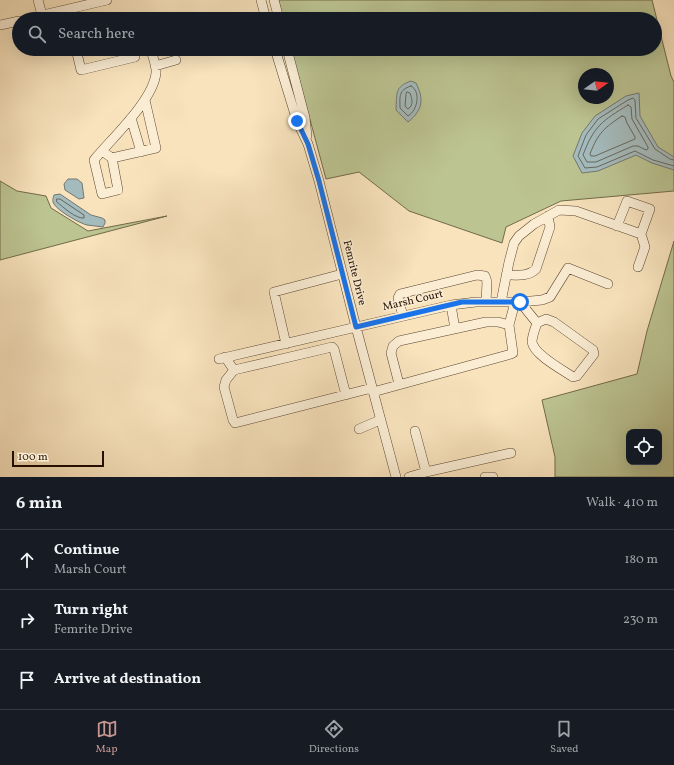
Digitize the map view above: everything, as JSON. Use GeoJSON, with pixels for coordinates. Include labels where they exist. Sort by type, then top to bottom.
{"type":"FeatureCollection","features":[{"type":"Feature","properties":{"kind":"street"},"geometry":{"type":"LineString","coordinates":[[38,0],[41,12]]}},
{"type":"Feature","properties":{"kind":"street"},"geometry":{"type":"LineString","coordinates":[[262,0],[265,12]]}},
{"type":"Feature","properties":{"kind":"street"},"geometry":{"type":"LineString","coordinates":[[274,0],[277,12]]}},
{"type":"Feature","properties":{"kind":"street"},"geometry":{"type":"LineString","coordinates":[[55,12],[102,1]]}},
{"type":"Feature","properties":{"kind":"street"},"geometry":{"type":"LineString","coordinates":[[0,25],[12,22]]}},
{"type":"Feature","properties":{"kind":"street"},"geometry":{"type":"LineString","coordinates":[[78,56],[81,70],[135,56]]}},
{"type":"Feature","properties":{"kind":"street"},"geometry":{"type":"LineString","coordinates":[[102,151],[112,158],[118,190],[102,194],[94,160],[145,100],[156,72],[153,56]]}},
{"type":"Feature","properties":{"kind":"street","name":"Femrite Drive"},"geometry":{"type":"LineString","coordinates":[[277,56],[297,121],[308,144],[319,181],[396,477]]}},
{"type":"Feature","properties":{"kind":"street","name":"Femrite Drive"},"geometry":{"type":"LineString","coordinates":[[289,56],[305,118],[308,144]]}},
{"type":"Feature","properties":{"kind":"street"},"geometry":{"type":"LineString","coordinates":[[155,66],[176,60]]}},
{"type":"Feature","properties":{"kind":"street"},"geometry":{"type":"LineString","coordinates":[[112,158],[156,148],[145,100]]}},
{"type":"Feature","properties":{"kind":"street"},"geometry":{"type":"LineString","coordinates":[[131,118],[141,152]]}},
{"type":"Feature","properties":{"kind":"street"},"geometry":{"type":"LineString","coordinates":[[617,226],[627,201],[650,209],[641,234],[645,247],[638,267]]}},
{"type":"Feature","properties":{"kind":"street"},"geometry":{"type":"LineString","coordinates":[[501,302],[514,243],[519,236],[534,224],[559,210],[576,211],[641,234]]}},
{"type":"Feature","properties":{"kind":"street"},"geometry":{"type":"LineString","coordinates":[[506,275],[526,275],[536,268],[550,227],[548,216]]}},
{"type":"Feature","properties":{"kind":"street","name":"Marsh Court"},"geometry":{"type":"LineString","coordinates":[[234,370],[222,358],[450,304],[462,302],[517,302],[542,300],[550,297],[568,268],[608,284]]}},
{"type":"Feature","properties":{"kind":"street"},"geometry":{"type":"LineString","coordinates":[[286,344],[274,292],[342,274]]}},
{"type":"Feature","properties":{"kind":"street"},"geometry":{"type":"LineString","coordinates":[[403,316],[398,298],[400,294],[477,275],[485,276],[487,282],[486,302]]}},
{"type":"Feature","properties":{"kind":"street"},"geometry":{"type":"LineString","coordinates":[[346,395],[334,349],[332,347],[234,370],[226,380],[224,387],[235,423],[346,395],[399,384],[511,354],[513,348],[509,326],[517,302],[537,323]]}},
{"type":"Feature","properties":{"kind":"street"},"geometry":{"type":"LineString","coordinates":[[450,304],[455,329]]}},
{"type":"Feature","properties":{"kind":"street"},"geometry":{"type":"LineString","coordinates":[[546,319],[554,322],[593,350],[594,354],[577,376],[573,377],[535,350],[532,342],[533,333],[537,323],[546,319]]}},
{"type":"Feature","properties":{"kind":"street"},"geometry":{"type":"LineString","coordinates":[[399,384],[391,353],[393,346],[399,341],[486,322],[498,322],[509,326]]}},
{"type":"Feature","properties":{"kind":"street"},"geometry":{"type":"LineString","coordinates":[[297,341],[301,354]]}},
{"type":"Feature","properties":{"kind":"street"},"geometry":{"type":"LineString","coordinates":[[359,429],[380,420]]}},
{"type":"Feature","properties":{"kind":"street"},"geometry":{"type":"LineString","coordinates":[[415,431],[426,472]]}},
{"type":"Feature","properties":{"kind":"street"},"geometry":{"type":"LineString","coordinates":[[409,477],[511,453]]}},
{"type":"Feature","properties":{"kind":"street"},"geometry":{"type":"LineString","coordinates":[[485,477],[493,477]]}},
{"type":"Feature","properties":{"kind":"green space"},"geometry":{"type":"Polygon","coordinates":[[[278,0],[652,0],[655,12],[281,12],[278,0]]]}},
{"type":"Feature","properties":{"kind":"green space"},"geometry":{"type":"Polygon","coordinates":[[[662,40],[671,76],[674,82],[674,191],[561,201],[506,227],[502,243],[409,211],[359,172],[326,179],[293,56],[662,56],[662,40]]]}},
{"type":"Feature","properties":{"kind":"green space"},"geometry":{"type":"Polygon","coordinates":[[[0,181],[17,191],[46,196],[51,208],[88,231],[167,216],[0,260],[0,181]]]}},
{"type":"Feature","properties":{"kind":"green space"},"geometry":{"type":"Polygon","coordinates":[[[674,241],[674,477],[555,477],[555,457],[542,400],[637,374],[647,331],[674,241]]]}},
{"type":"Feature","properties":{"kind":"water"},"geometry":{"type":"Polygon","coordinates":[[[411,81],[416,83],[419,89],[421,104],[417,113],[408,122],[396,110],[396,100],[399,89],[411,81]]]}},
{"type":"Feature","properties":{"kind":"water"},"geometry":{"type":"Polygon","coordinates":[[[639,93],[640,116],[658,147],[674,157],[674,170],[652,163],[636,155],[598,171],[582,173],[573,156],[582,133],[595,116],[626,96],[639,93]]]}},
{"type":"Feature","properties":{"kind":"water"},"geometry":{"type":"Polygon","coordinates":[[[68,179],[77,179],[82,183],[84,198],[79,199],[65,190],[64,184],[68,179]]]}},
{"type":"Feature","properties":{"kind":"water"},"geometry":{"type":"Polygon","coordinates":[[[60,194],[91,215],[105,220],[103,227],[83,224],[56,207],[53,202],[54,195],[60,194]]]}},
{"type":"Feature","properties":{"kind":"route"},"geometry":{"type":"LineString","coordinates":[[297,121],[308,144],[319,181],[356,327],[462,302],[520,302]]}}]}
